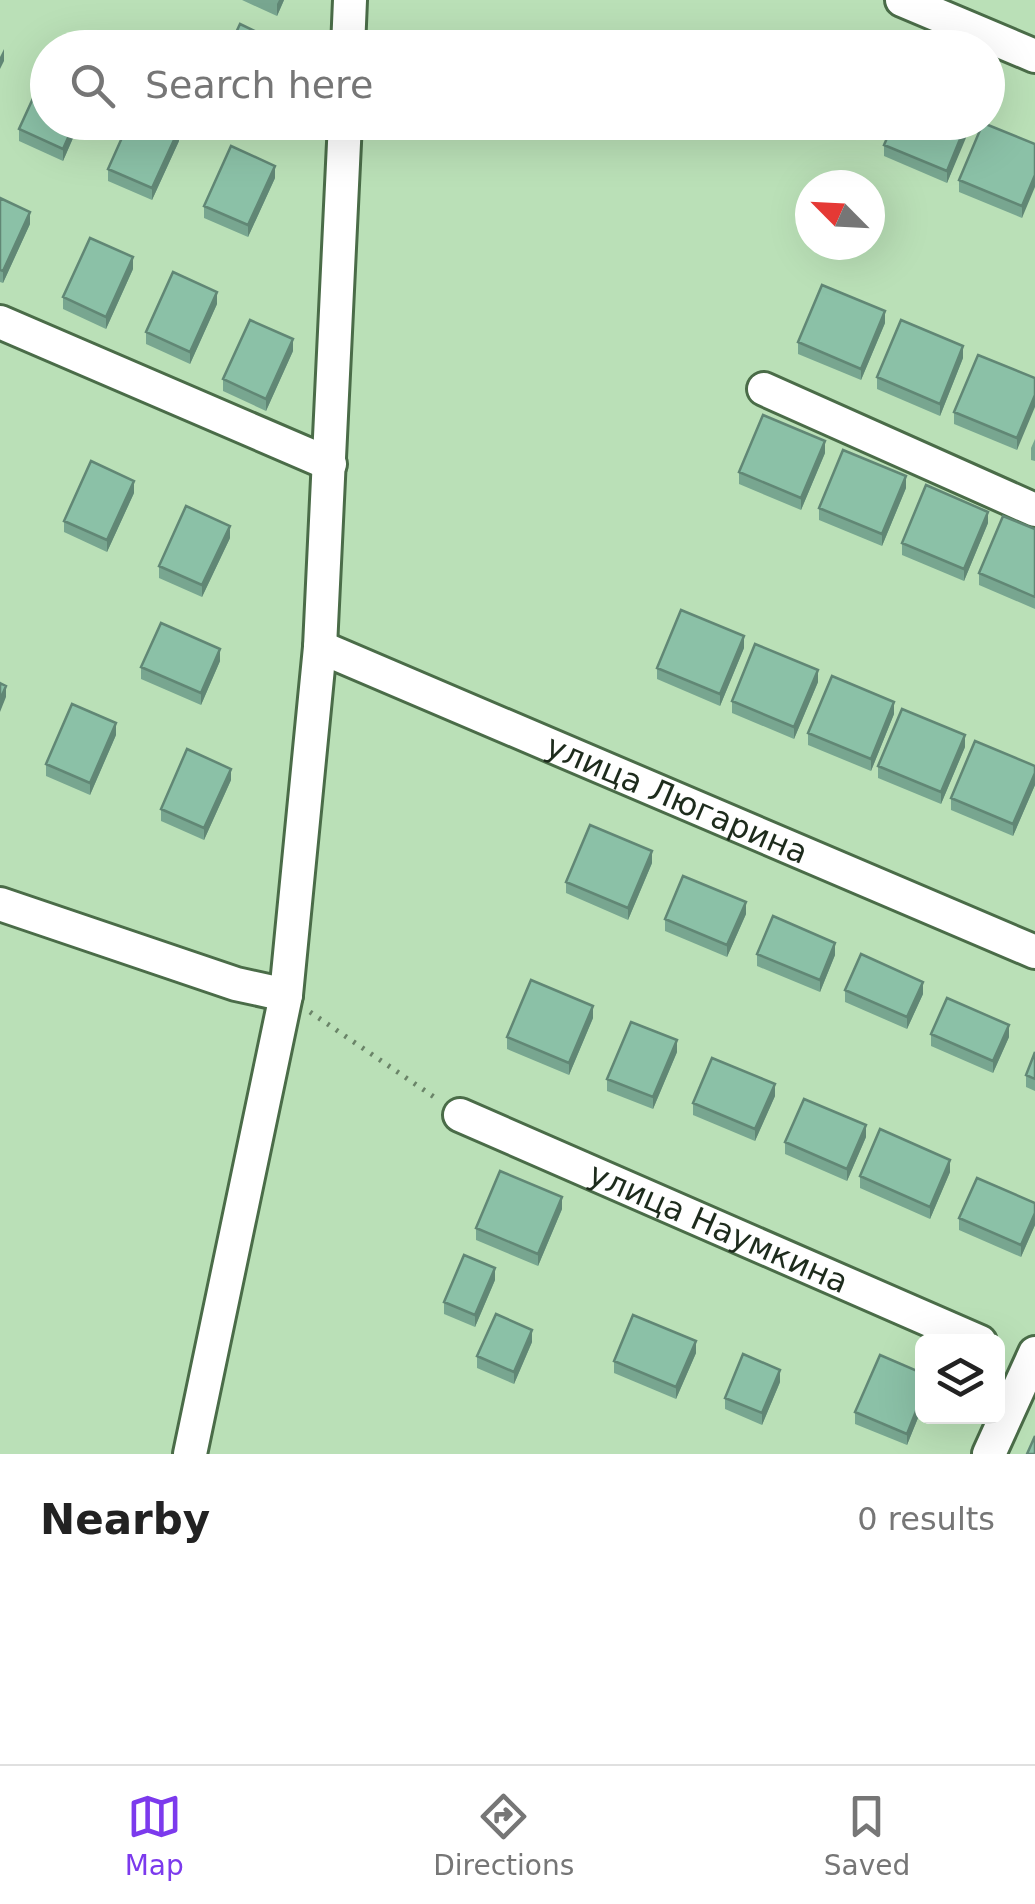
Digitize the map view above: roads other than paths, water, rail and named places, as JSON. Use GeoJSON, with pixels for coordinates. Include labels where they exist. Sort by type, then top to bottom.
{"type":"FeatureCollection","features":[{"type":"Feature","properties":{"kind":"street"},"geometry":{"type":"LineString","coordinates":[[349,30],[350,0]]}},
{"type":"Feature","properties":{"kind":"street"},"geometry":{"type":"LineString","coordinates":[[902,0],[973,30]]}},
{"type":"Feature","properties":{"kind":"street"},"geometry":{"type":"LineString","coordinates":[[1005,43],[1035,56]]}},
{"type":"Feature","properties":{"kind":"street"},"geometry":{"type":"LineString","coordinates":[[190,1454],[286,996],[320,647],[343,140]]}},
{"type":"Feature","properties":{"kind":"street"},"geometry":{"type":"LineString","coordinates":[[0,322],[330,464]]}},
{"type":"Feature","properties":{"kind":"street"},"geometry":{"type":"LineString","coordinates":[[764,389],[1035,510]]}},
{"type":"Feature","properties":{"kind":"street","name":"улица Люгарина"},"geometry":{"type":"LineString","coordinates":[[320,647],[1035,952]]}},
{"type":"Feature","properties":{"kind":"street"},"geometry":{"type":"LineString","coordinates":[[0,904],[236,984],[286,996]]}},
{"type":"Feature","properties":{"kind":"street","name":"улица Наумкина"},"geometry":{"type":"LineString","coordinates":[[460,1115],[962,1334]]}},
{"type":"Feature","properties":{"kind":"street"},"geometry":{"type":"LineString","coordinates":[[988,1454],[1033,1361],[1005,1351]]}}]}
